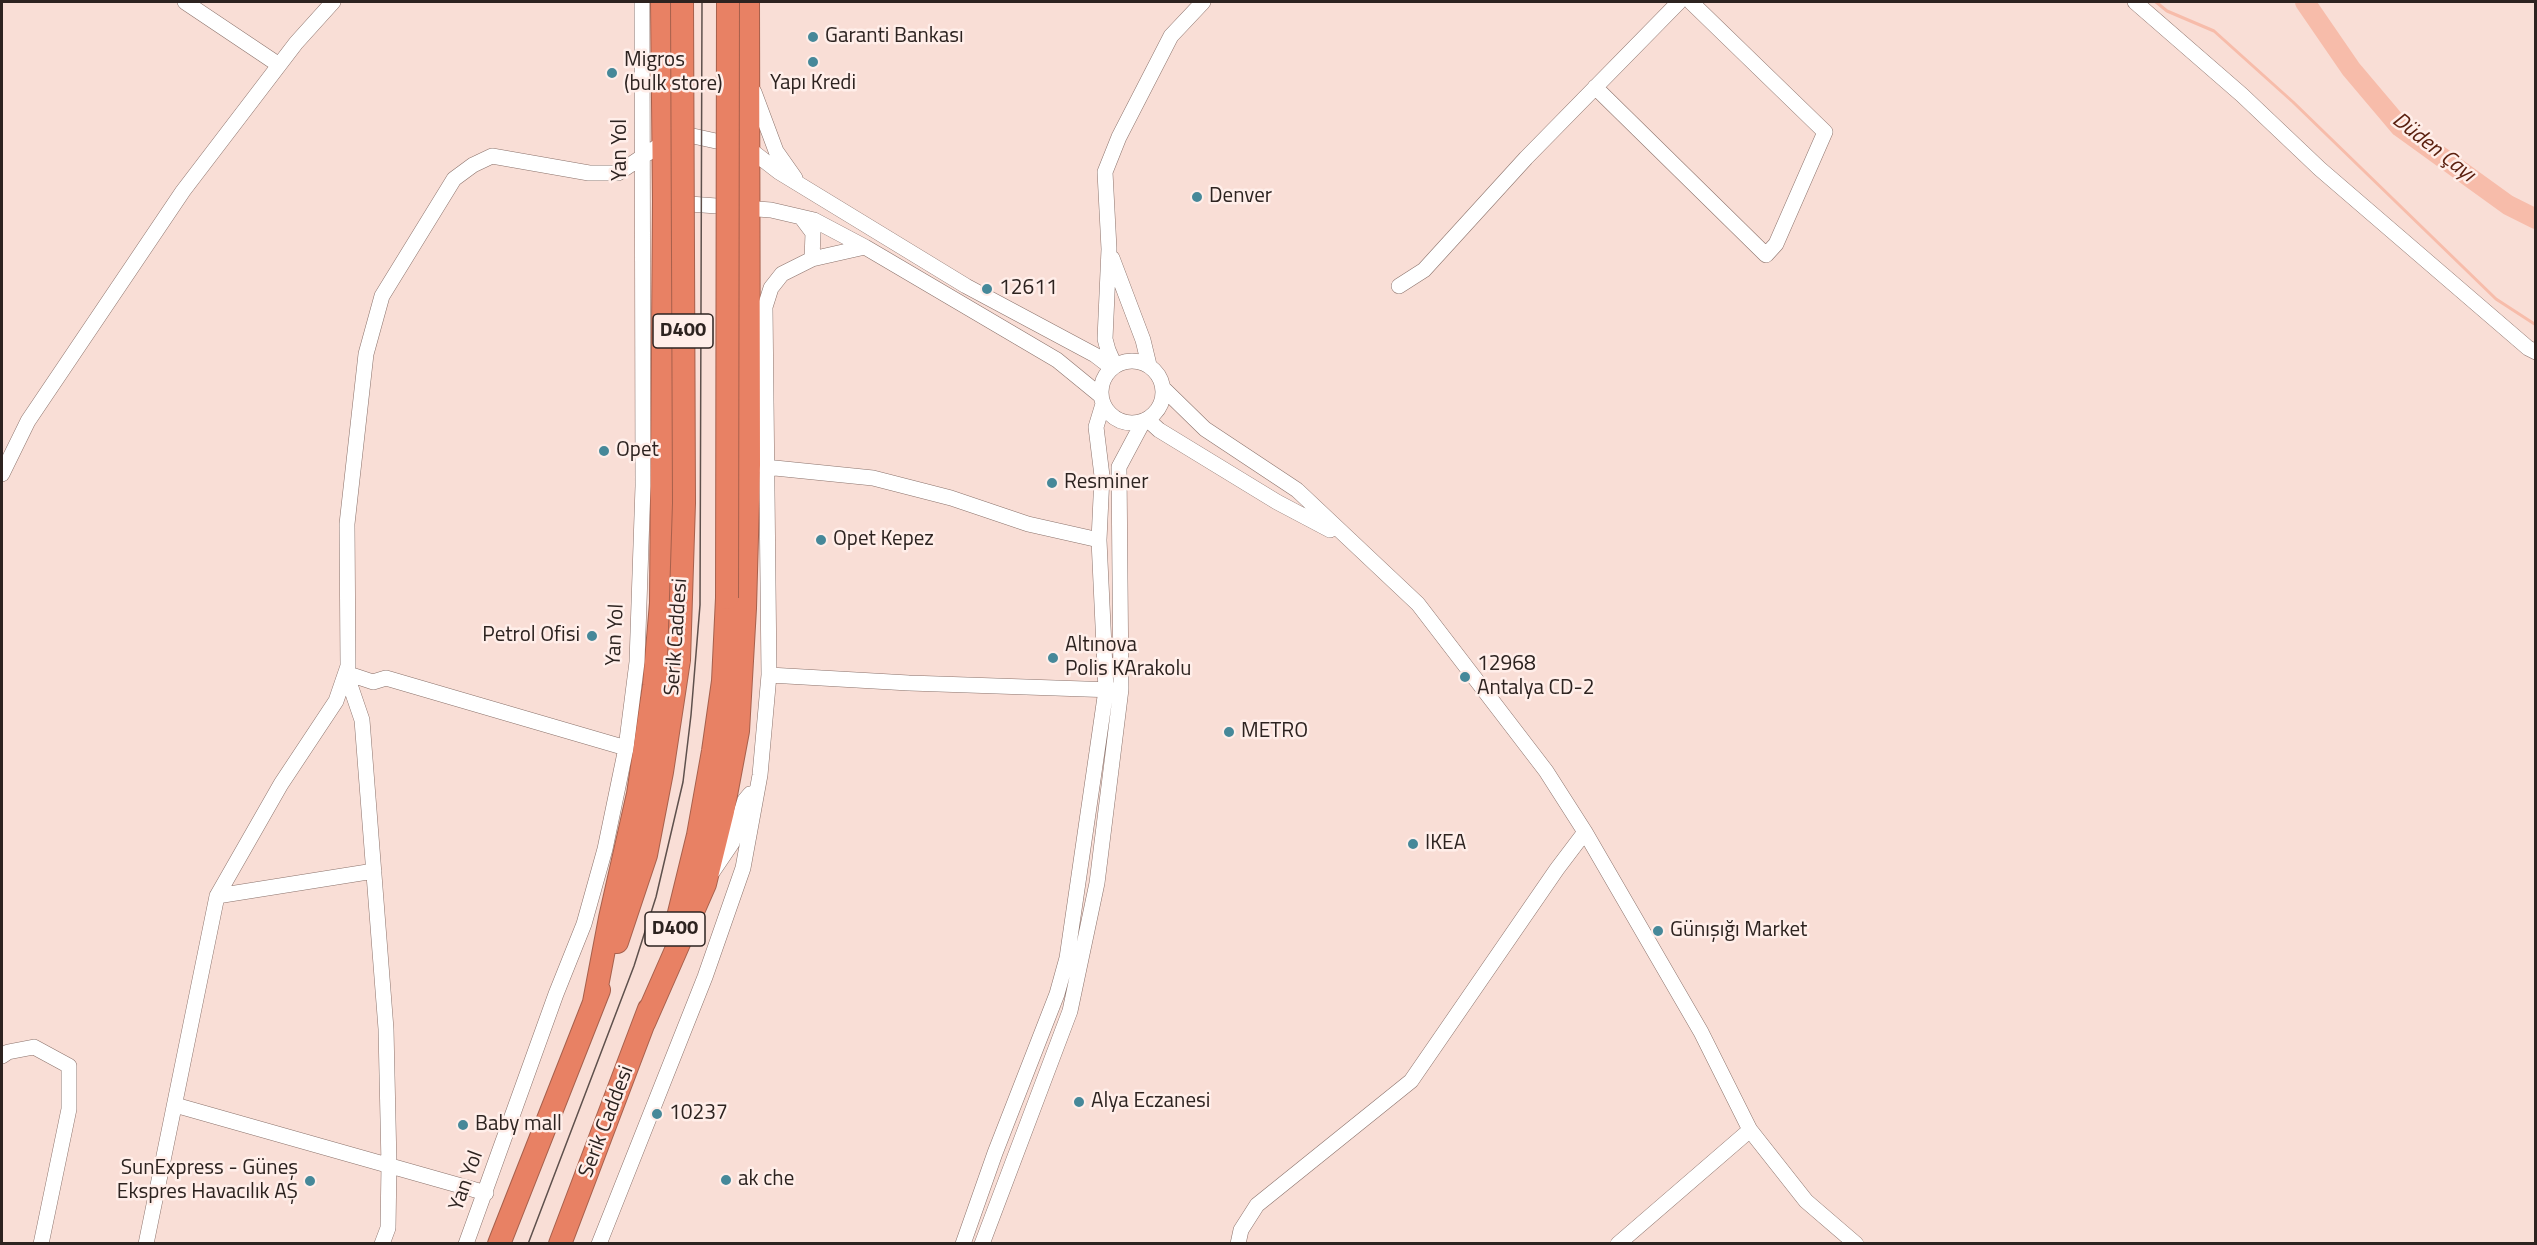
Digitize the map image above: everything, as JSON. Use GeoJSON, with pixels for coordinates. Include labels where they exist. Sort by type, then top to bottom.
{"type":"FeatureCollection","features":[{"type":"Feature","properties":{"kind":"highway"},"geometry":{"type":"LineString","coordinates":[[594,1002],[638,794],[654,685],[661,603],[664,201],[662,2]]}},
{"type":"Feature","properties":{"kind":"highway","name":"Serik Caddesi"},"geometry":{"type":"LineString","coordinates":[[499,1244],[622,930],[646,855],[679,660],[684,503],[682,2]]}},
{"type":"Feature","properties":{"kind":"highway","name":"Serik Caddesi"},"geometry":{"type":"LineString","coordinates":[[560,1244],[645,1023],[679,916],[698,835],[723,681],[727,598],[728,2]]}},
{"type":"Feature","properties":{"kind":"highway"},"geometry":{"type":"LineString","coordinates":[[645,1023],[705,884],[723,811],[738,731],[745,608],[749,426],[748,2]]}},
{"type":"Feature","properties":{"kind":"street"},"geometry":{"type":"LineString","coordinates":[[185,2],[279,65]]}},
{"type":"Feature","properties":{"kind":"street"},"geometry":{"type":"LineString","coordinates":[[2,474],[28,421],[183,191],[279,65],[333,2]]}},
{"type":"Feature","properties":{"kind":"street","name":"Yan Yol"},"geometry":{"type":"LineString","coordinates":[[466,1244],[556,994],[584,924],[605,849],[626,748],[637,662],[643,486],[642,2]]}},
{"type":"Feature","properties":{"kind":"street"},"geometry":{"type":"LineString","coordinates":[[1114,367],[1106,339],[1109,249],[1105,172],[1119,136],[1171,36],[1203,2]]}},
{"type":"Feature","properties":{"kind":"street"},"geometry":{"type":"LineString","coordinates":[[1399,286],[1425,270],[1526,158],[1679,2]]}},
{"type":"Feature","properties":{"kind":"street"},"geometry":{"type":"LineString","coordinates":[[1595,87],[1766,255],[1776,244],[1825,132],[1691,2]]}},
{"type":"Feature","properties":{"kind":"street"},"geometry":{"type":"LineString","coordinates":[[2135,2],[2242,95],[2328,176],[2535,352]]}},
{"type":"Feature","properties":{"kind":"street"},"geometry":{"type":"LineString","coordinates":[[748,74],[776,151],[800,185]]}},
{"type":"Feature","properties":{"kind":"street"},"geometry":{"type":"LineString","coordinates":[[146,1244],[217,896],[281,784],[336,702],[346,673],[350,642],[347,524],[366,354],[382,296],[454,179],[473,165],[492,156],[590,173],[618,173],[663,143],[693,136],[748,148],[800,185],[966,286],[1114,367]]}},
{"type":"Feature","properties":{"kind":"street"},"geometry":{"type":"LineString","coordinates":[[618,173],[642,190],[664,201],[771,210],[814,220],[865,247],[1057,360],[1102,400],[1115,419],[1124,423],[1146,421],[1277,502],[1346,538]]}},
{"type":"Feature","properties":{"kind":"street"},"geometry":{"type":"LineString","coordinates":[[801,217],[813,233],[812,259]]}},
{"type":"Feature","properties":{"kind":"street"},"geometry":{"type":"LineString","coordinates":[[603,1242],[701,987],[739,879],[760,775],[769,675],[765,307],[771,288],[782,274],[812,259],[865,247]]}},
{"type":"Feature","properties":{"kind":"street"},"geometry":{"type":"LineString","coordinates":[[1109,249],[1143,340],[1149,366]]}},
{"type":"Feature","properties":{"kind":"street"},"geometry":{"type":"LineString","coordinates":[[963,1244],[995,1153],[1057,994],[1067,958],[1113,690],[1099,540],[1101,476],[1096,427],[1102,400],[1103,381],[1114,367],[1132,361],[1149,366],[1159,375],[1164,389],[1163,401],[1157,412],[1146,421],[1119,467],[1113,690],[1097,883],[1070,1011],[982,1244]]}},
{"type":"Feature","properties":{"kind":"street"},"geometry":{"type":"LineString","coordinates":[[1164,389],[1205,429],[1297,490],[1418,604],[1546,771],[1585,832],[1701,1032],[1750,1130],[1806,1201],[1856,1244]]}},
{"type":"Feature","properties":{"kind":"street"},"geometry":{"type":"LineString","coordinates":[[749,426],[765,468]]}},
{"type":"Feature","properties":{"kind":"street"},"geometry":{"type":"LineString","coordinates":[[765,468],[873,478],[951,498],[1028,524],[1099,540]]}},
{"type":"Feature","properties":{"kind":"street"},"geometry":{"type":"LineString","coordinates":[[346,673],[373,682],[386,678],[626,748]]}},
{"type":"Feature","properties":{"kind":"street"},"geometry":{"type":"LineString","coordinates":[[346,673],[362,720],[387,1029],[388,1228],[382,1244]]}},
{"type":"Feature","properties":{"kind":"street"},"geometry":{"type":"LineString","coordinates":[[769,675],[1113,690]]}},
{"type":"Feature","properties":{"kind":"street"},"geometry":{"type":"LineString","coordinates":[[705,884],[732,843],[745,800],[756,786]]}},
{"type":"Feature","properties":{"kind":"street"},"geometry":{"type":"LineString","coordinates":[[1238,1244],[1241,1230],[1257,1205],[1411,1080],[1557,868],[1585,832]]}},
{"type":"Feature","properties":{"kind":"street"},"geometry":{"type":"LineString","coordinates":[[217,896],[374,870]]}},
{"type":"Feature","properties":{"kind":"street"},"geometry":{"type":"LineString","coordinates":[[2,1056],[8,1052],[34,1047],[69,1066],[69,1109],[41,1244]]}},
{"type":"Feature","properties":{"kind":"street"},"geometry":{"type":"LineString","coordinates":[[175,1106],[486,1192]]}},
{"type":"Feature","properties":{"kind":"street"},"geometry":{"type":"LineString","coordinates":[[1618,1244],[1750,1130]]}},
{"type":"Feature","properties":{"kind":"waterway"},"geometry":{"type":"LineString","coordinates":[[2156,2],[2167,11],[2214,31],[2293,102],[2496,299],[2536,325]]}},
{"type":"Feature","properties":{"kind":"waterway","name":"Düden Çayı"},"geometry":{"type":"LineString","coordinates":[[2305,2],[2351,69],[2400,127],[2508,205],[2536,219]]}},
{"type":"Feature","properties":{"kind":"tram line"},"geometry":{"type":"LineString","coordinates":[[528,1244],[634,966],[656,897],[683,782],[700,605],[702,2]]}},
{"type":"Feature","properties":{"kind":"place","name":"Garanti Bankası"},"geometry":{"type":"Point","coordinates":[813,37]}},
{"type":"Feature","properties":{"kind":"place","name":"Yapı Kredi"},"geometry":{"type":"Point","coordinates":[813,62]}},
{"type":"Feature","properties":{"kind":"place","name":"Migros (bulk store)"},"geometry":{"type":"Point","coordinates":[612,73]}},
{"type":"Feature","properties":{"kind":"place","name":"Denver"},"geometry":{"type":"Point","coordinates":[1197,197]}},
{"type":"Feature","properties":{"kind":"place","name":"12611"},"geometry":{"type":"Point","coordinates":[987,289]}},
{"type":"Feature","properties":{"kind":"place","name":"Opet"},"geometry":{"type":"Point","coordinates":[604,451]}},
{"type":"Feature","properties":{"kind":"place","name":"Resminer"},"geometry":{"type":"Point","coordinates":[1052,483]}},
{"type":"Feature","properties":{"kind":"place","name":"Opet Kepez"},"geometry":{"type":"Point","coordinates":[821,540]}},
{"type":"Feature","properties":{"kind":"place","name":"Petrol Ofisi"},"geometry":{"type":"Point","coordinates":[592,636]}},
{"type":"Feature","properties":{"kind":"place","name":"Altınova Polis KArakolu"},"geometry":{"type":"Point","coordinates":[1053,658]}},
{"type":"Feature","properties":{"kind":"place","name":"12968 Antalya CD-2"},"geometry":{"type":"Point","coordinates":[1465,677]}},
{"type":"Feature","properties":{"kind":"place","name":"METRO"},"geometry":{"type":"Point","coordinates":[1229,732]}},
{"type":"Feature","properties":{"kind":"place","name":"IKEA"},"geometry":{"type":"Point","coordinates":[1413,844]}},
{"type":"Feature","properties":{"kind":"place","name":"Günışığı Market"},"geometry":{"type":"Point","coordinates":[1658,931]}},
{"type":"Feature","properties":{"kind":"place","name":"Alya Eczanesi"},"geometry":{"type":"Point","coordinates":[1079,1102]}},
{"type":"Feature","properties":{"kind":"place","name":"10237"},"geometry":{"type":"Point","coordinates":[657,1114]}},
{"type":"Feature","properties":{"kind":"place","name":"Baby mall"},"geometry":{"type":"Point","coordinates":[463,1125]}},
{"type":"Feature","properties":{"kind":"place","name":"ak che"},"geometry":{"type":"Point","coordinates":[726,1180]}},
{"type":"Feature","properties":{"kind":"place","name":"SunExpress - Güneş Ekspres Havacılık AŞ"},"geometry":{"type":"Point","coordinates":[310,1181]}}]}
